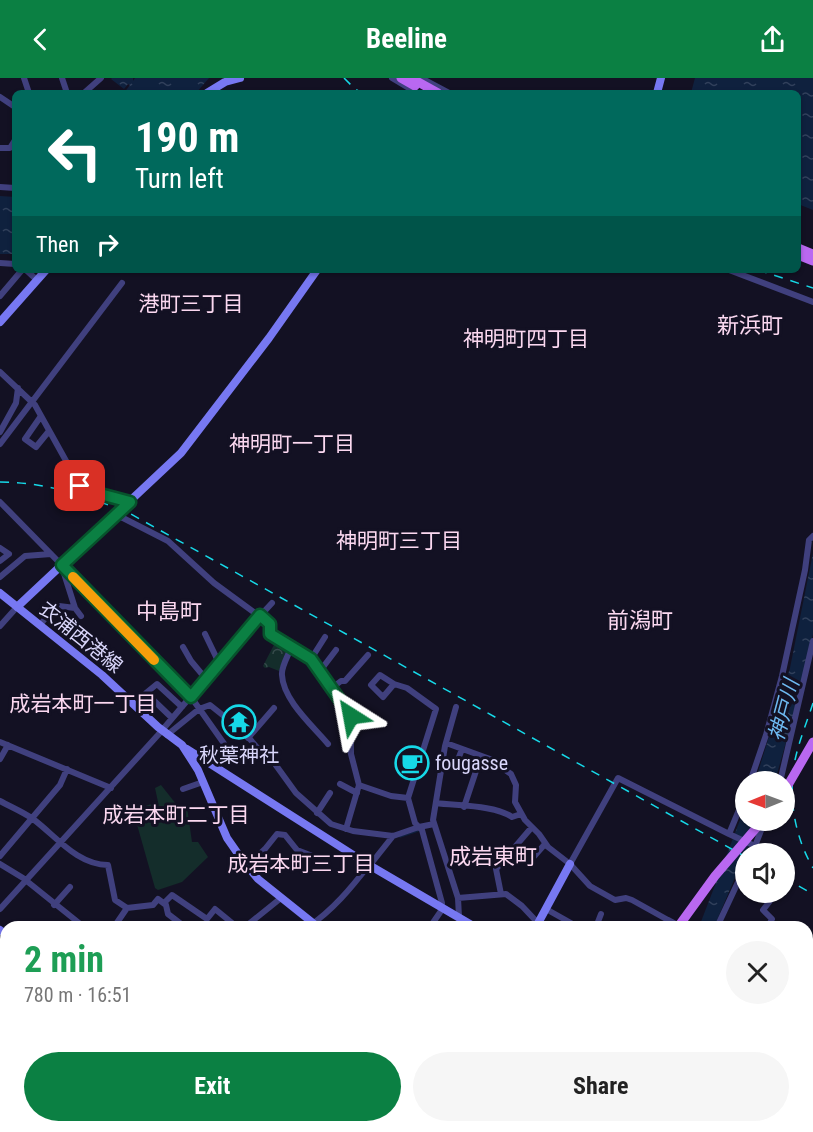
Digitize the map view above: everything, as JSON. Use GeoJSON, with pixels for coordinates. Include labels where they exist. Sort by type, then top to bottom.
{"type":"FeatureCollection","features":[{"type":"Feature","properties":{"kind":"main road"},"geometry":{"type":"LineString","coordinates":[[401,78],[423,90]]}},
{"type":"Feature","properties":{"kind":"main road"},"geometry":{"type":"LineString","coordinates":[[411,78],[433,90]]}},
{"type":"Feature","properties":{"kind":"main road"},"geometry":{"type":"LineString","coordinates":[[795,774],[813,742]]}},
{"type":"Feature","properties":{"kind":"main road"},"geometry":{"type":"LineString","coordinates":[[795,777],[813,749]]}},
{"type":"Feature","properties":{"kind":"main road"},"geometry":{"type":"LineString","coordinates":[[684,921],[715,876],[755,831]]}},
{"type":"Feature","properties":{"kind":"street"},"geometry":{"type":"LineString","coordinates":[[87,90],[101,78]]}},
{"type":"Feature","properties":{"kind":"street"},"geometry":{"type":"LineString","coordinates":[[212,90],[225,82],[240,78]]}},
{"type":"Feature","properties":{"kind":"street"},"geometry":{"type":"LineString","coordinates":[[392,78],[412,90]]}},
{"type":"Feature","properties":{"kind":"street"},"geometry":{"type":"LineString","coordinates":[[421,78],[443,90]]}},
{"type":"Feature","properties":{"kind":"street"},"geometry":{"type":"LineString","coordinates":[[0,296],[21,273]]}},
{"type":"Feature","properties":{"kind":"street"},"geometry":{"type":"LineString","coordinates":[[28,273],[37,280]]}},
{"type":"Feature","properties":{"kind":"street"},"geometry":{"type":"LineString","coordinates":[[0,322],[43,273]]}},
{"type":"Feature","properties":{"kind":"street"},"geometry":{"type":"LineString","coordinates":[[0,626],[17,607],[181,453],[315,273]]}},
{"type":"Feature","properties":{"kind":"street"},"geometry":{"type":"LineString","coordinates":[[737,273],[813,302]]}},
{"type":"Feature","properties":{"kind":"street"},"geometry":{"type":"LineString","coordinates":[[0,444],[122,283]]}},
{"type":"Feature","properties":{"kind":"street"},"geometry":{"type":"LineString","coordinates":[[0,372],[32,402],[80,486],[130,502]]}},
{"type":"Feature","properties":{"kind":"street"},"geometry":{"type":"LineString","coordinates":[[0,432],[16,403],[18,388]]}},
{"type":"Feature","properties":{"kind":"street"},"geometry":{"type":"LineString","coordinates":[[41,416],[25,439],[36,447],[49,431]]}},
{"type":"Feature","properties":{"kind":"street"},"geometry":{"type":"LineString","coordinates":[[0,502],[191,697],[225,745]]}},
{"type":"Feature","properties":{"kind":"street"},"geometry":{"type":"LineString","coordinates":[[115,516],[168,541],[214,584],[270,624],[270,634],[311,659],[320,671],[351,716],[351,754],[358,785],[345,829]]}},
{"type":"Feature","properties":{"kind":"street"},"geometry":{"type":"LineString","coordinates":[[754,771],[782,675],[805,570],[809,540],[813,536]]}},
{"type":"Feature","properties":{"kind":"street"},"geometry":{"type":"LineString","coordinates":[[0,548],[9,554],[0,561]]}},
{"type":"Feature","properties":{"kind":"street"},"geometry":{"type":"LineString","coordinates":[[0,577],[25,556],[51,554]]}},
{"type":"Feature","properties":{"kind":"street"},"geometry":{"type":"LineString","coordinates":[[62,565],[75,608],[81,616]]}},
{"type":"Feature","properties":{"kind":"street","name":"衣浦西港線"},"geometry":{"type":"LineString","coordinates":[[0,593],[120,690],[164,733],[182,745],[198,761],[465,921]]}},
{"type":"Feature","properties":{"kind":"street"},"geometry":{"type":"LineString","coordinates":[[164,733],[172,718],[272,603]]}},
{"type":"Feature","properties":{"kind":"street"},"geometry":{"type":"LineString","coordinates":[[40,625],[59,606],[75,608]]}},
{"type":"Feature","properties":{"kind":"street"},"geometry":{"type":"LineString","coordinates":[[205,634],[219,663]]}},
{"type":"Feature","properties":{"kind":"street"},"geometry":{"type":"LineString","coordinates":[[311,659],[325,638]]}},
{"type":"Feature","properties":{"kind":"street"},"geometry":{"type":"LineString","coordinates":[[783,771],[813,641]]}},
{"type":"Feature","properties":{"kind":"street"},"geometry":{"type":"LineString","coordinates":[[183,647],[206,679]]}},
{"type":"Feature","properties":{"kind":"street"},"geometry":{"type":"LineString","coordinates":[[291,648],[281,673],[285,690],[300,715],[328,744]]}},
{"type":"Feature","properties":{"kind":"street"},"geometry":{"type":"LineString","coordinates":[[320,671],[336,650]]}},
{"type":"Feature","properties":{"kind":"street"},"geometry":{"type":"LineString","coordinates":[[332,688],[341,681],[345,681],[368,655]]}},
{"type":"Feature","properties":{"kind":"street"},"geometry":{"type":"LineString","coordinates":[[172,718],[146,693],[157,684],[182,707]]}},
{"type":"Feature","properties":{"kind":"street"},"geometry":{"type":"LineString","coordinates":[[394,684],[407,687],[436,709],[408,798],[416,823],[422,830],[442,896],[442,907],[434,921]]}},
{"type":"Feature","properties":{"kind":"street"},"geometry":{"type":"LineString","coordinates":[[0,909],[164,733],[200,708],[210,705],[231,720],[275,764],[296,793],[331,824],[345,829],[393,836],[419,826],[434,824]]}},
{"type":"Feature","properties":{"kind":"street"},"geometry":{"type":"LineString","coordinates":[[456,707],[446,743],[433,815],[458,898],[459,917]]}},
{"type":"Feature","properties":{"kind":"street"},"geometry":{"type":"LineString","coordinates":[[248,738],[274,708]]}},
{"type":"Feature","properties":{"kind":"street"},"geometry":{"type":"LineString","coordinates":[[0,742],[111,788]]}},
{"type":"Feature","properties":{"kind":"street"},"geometry":{"type":"LineString","coordinates":[[446,743],[498,763],[511,774],[516,785],[515,802],[522,814],[545,844],[570,864],[597,892],[615,900],[626,898],[632,900],[668,920]]}},
{"type":"Feature","properties":{"kind":"street"},"geometry":{"type":"LineString","coordinates":[[0,759],[8,745]]}},
{"type":"Feature","properties":{"kind":"street"},"geometry":{"type":"LineString","coordinates":[[456,765],[462,749]]}},
{"type":"Feature","properties":{"kind":"street"},"geometry":{"type":"LineString","coordinates":[[464,807],[481,756]]}},
{"type":"Feature","properties":{"kind":"street"},"geometry":{"type":"LineString","coordinates":[[198,761],[203,782],[227,838],[258,879],[307,921]]}},
{"type":"Feature","properties":{"kind":"street"},"geometry":{"type":"LineString","coordinates":[[0,856],[60,785],[67,769]]}},
{"type":"Feature","properties":{"kind":"street"},"geometry":{"type":"LineString","coordinates":[[539,921],[618,778],[750,845],[755,846],[761,831]]}},
{"type":"Feature","properties":{"kind":"street"},"geometry":{"type":"LineString","coordinates":[[183,789],[203,782]]}},
{"type":"Feature","properties":{"kind":"street"},"geometry":{"type":"LineString","coordinates":[[340,784],[357,793]]}},
{"type":"Feature","properties":{"kind":"street"},"geometry":{"type":"LineString","coordinates":[[358,785],[391,796],[408,798]]}},
{"type":"Feature","properties":{"kind":"street"},"geometry":{"type":"LineString","coordinates":[[317,813],[330,793]]}},
{"type":"Feature","properties":{"kind":"street"},"geometry":{"type":"LineString","coordinates":[[0,801],[32,818],[60,843],[91,862],[108,865],[116,900],[127,908],[153,905],[158,899],[165,903],[168,914],[177,921]]}},
{"type":"Feature","properties":{"kind":"street"},"geometry":{"type":"LineString","coordinates":[[436,803],[493,810],[512,817],[522,814]]}},
{"type":"Feature","properties":{"kind":"street"},"geometry":{"type":"LineString","coordinates":[[729,834],[735,820]]}},
{"type":"Feature","properties":{"kind":"street"},"geometry":{"type":"LineString","coordinates":[[324,836],[331,824]]}},
{"type":"Feature","properties":{"kind":"street"},"geometry":{"type":"LineString","coordinates":[[501,894],[496,869],[532,827]]}},
{"type":"Feature","properties":{"kind":"street"},"geometry":{"type":"LineString","coordinates":[[247,866],[266,849],[277,834],[285,835],[297,850],[315,857]]}},
{"type":"Feature","properties":{"kind":"street"},"geometry":{"type":"LineString","coordinates":[[319,921],[351,888],[393,836]]}},
{"type":"Feature","properties":{"kind":"street"},"geometry":{"type":"LineString","coordinates":[[514,848],[530,861],[545,844]]}},
{"type":"Feature","properties":{"kind":"street"},"geometry":{"type":"LineString","coordinates":[[0,864],[25,880],[76,921]]}},
{"type":"Feature","properties":{"kind":"street"},"geometry":{"type":"LineString","coordinates":[[54,905],[70,887]]}},
{"type":"Feature","properties":{"kind":"street"},"geometry":{"type":"LineString","coordinates":[[720,921],[735,889]]}},
{"type":"Feature","properties":{"kind":"street"},"geometry":{"type":"LineString","coordinates":[[458,898],[506,894],[533,921]]}},
{"type":"Feature","properties":{"kind":"street"},"geometry":{"type":"LineString","coordinates":[[165,903],[172,895],[207,919],[215,909],[230,921]]}},
{"type":"Feature","properties":{"kind":"street"},"geometry":{"type":"LineString","coordinates":[[252,921],[280,898]]}},
{"type":"Feature","properties":{"kind":"street"},"geometry":{"type":"LineString","coordinates":[[768,903],[763,910],[772,919],[771,921]]}},
{"type":"Feature","properties":{"kind":"street"},"geometry":{"type":"LineString","coordinates":[[120,921],[127,908]]}},
{"type":"Feature","properties":{"kind":"street"},"geometry":{"type":"LineString","coordinates":[[546,909],[567,921]]}},
{"type":"Feature","properties":{"kind":"street"},"geometry":{"type":"LineString","coordinates":[[599,921],[601,914]]}},
{"type":"Feature","properties":{"kind":"green space"},"geometry":{"type":"Polygon","coordinates":[[[276,641],[287,651],[279,671],[263,666],[276,641]]]}},
{"type":"Feature","properties":{"kind":"green space"},"geometry":{"type":"Polygon","coordinates":[[[161,785],[180,809],[187,807],[192,842],[198,842],[208,857],[182,882],[158,890],[155,888],[134,814],[136,809],[158,802],[155,788],[161,785]]]}},
{"type":"Feature","properties":{"kind":"water"},"geometry":{"type":"Polygon","coordinates":[[[133,78],[133,81],[135,78],[209,78],[199,90],[126,90],[130,85],[128,84],[124,89],[111,79],[133,78]]]}},
{"type":"Feature","properties":{"kind":"water"},"geometry":{"type":"Polygon","coordinates":[[[695,78],[813,78],[813,210],[801,205],[801,90],[692,90],[695,78]]]}},
{"type":"Feature","properties":{"kind":"water"},"geometry":{"type":"Polygon","coordinates":[[[0,196],[12,197],[12,254],[0,254],[0,196]]]}},
{"type":"Feature","properties":{"kind":"water","name":"神戸川"},"geometry":{"type":"Polygon","coordinates":[[[813,553],[813,634],[801,689],[778,771],[758,771],[790,668],[813,553]]]}},
{"type":"Feature","properties":{"kind":"water"},"geometry":{"type":"Polygon","coordinates":[[[736,831],[755,831],[750,843],[735,843],[735,878],[717,921],[701,921],[736,831]]]}},
{"type":"Feature","properties":{"kind":"waterway"},"geometry":{"type":"LineString","coordinates":[[400,837],[418,831]]}},
{"type":"Feature","properties":{"kind":"railway"},"geometry":{"type":"LineString","coordinates":[[344,78],[357,90]]}},
{"type":"Feature","properties":{"kind":"railway"},"geometry":{"type":"LineString","coordinates":[[767,273],[813,288]]}},
{"type":"Feature","properties":{"kind":"railway"},"geometry":{"type":"LineString","coordinates":[[0,482],[50,487],[129,513],[735,851]]}},
{"type":"Feature","properties":{"kind":"railway"},"geometry":{"type":"LineString","coordinates":[[813,703],[797,753],[792,788],[797,829],[813,868]]}},
{"type":"Feature","properties":{"kind":"railway"},"geometry":{"type":"LineString","coordinates":[[795,884],[813,894]]}},
{"type":"Feature","properties":{"kind":"slow traffic"},"geometry":{"type":"LineString","coordinates":[[73,577],[154,660]]}},
{"type":"Feature","properties":{"kind":"place","name":"秋葉神社"},"geometry":{"type":"Point","coordinates":[239,722]}},
{"type":"Feature","properties":{"kind":"place","name":"fougasse"},"geometry":{"type":"Point","coordinates":[412,763]}},
{"type":"Feature","properties":{"kind":"district","name":"港町三丁目"},"geometry":{"type":"Point","coordinates":[191,304]}},
{"type":"Feature","properties":{"kind":"district","name":"新浜町"},"geometry":{"type":"Point","coordinates":[750,325]}},
{"type":"Feature","properties":{"kind":"district","name":"神明町四丁目"},"geometry":{"type":"Point","coordinates":[526,339]}},
{"type":"Feature","properties":{"kind":"district","name":"神明町一丁目"},"geometry":{"type":"Point","coordinates":[292,444]}},
{"type":"Feature","properties":{"kind":"district","name":"神明町三丁目"},"geometry":{"type":"Point","coordinates":[399,541]}},
{"type":"Feature","properties":{"kind":"district","name":"中島町"},"geometry":{"type":"Point","coordinates":[169,611]}},
{"type":"Feature","properties":{"kind":"district","name":"前潟町"},"geometry":{"type":"Point","coordinates":[640,620]}},
{"type":"Feature","properties":{"kind":"district","name":"成岩本町一丁目"},"geometry":{"type":"Point","coordinates":[83,704]}},
{"type":"Feature","properties":{"kind":"district","name":"成岩本町二丁目"},"geometry":{"type":"Point","coordinates":[176,815]}},
{"type":"Feature","properties":{"kind":"district","name":"成岩東町"},"geometry":{"type":"Point","coordinates":[493,856]}},
{"type":"Feature","properties":{"kind":"district","name":"成岩本町三丁目"},"geometry":{"type":"Point","coordinates":[301,864]}},
{"type":"Feature","properties":{"kind":"route"},"geometry":{"type":"LineString","coordinates":[[80,486],[130,502],[62,565],[191,697],[260,615],[270,624],[270,634],[311,659],[351,716]]}}]}
